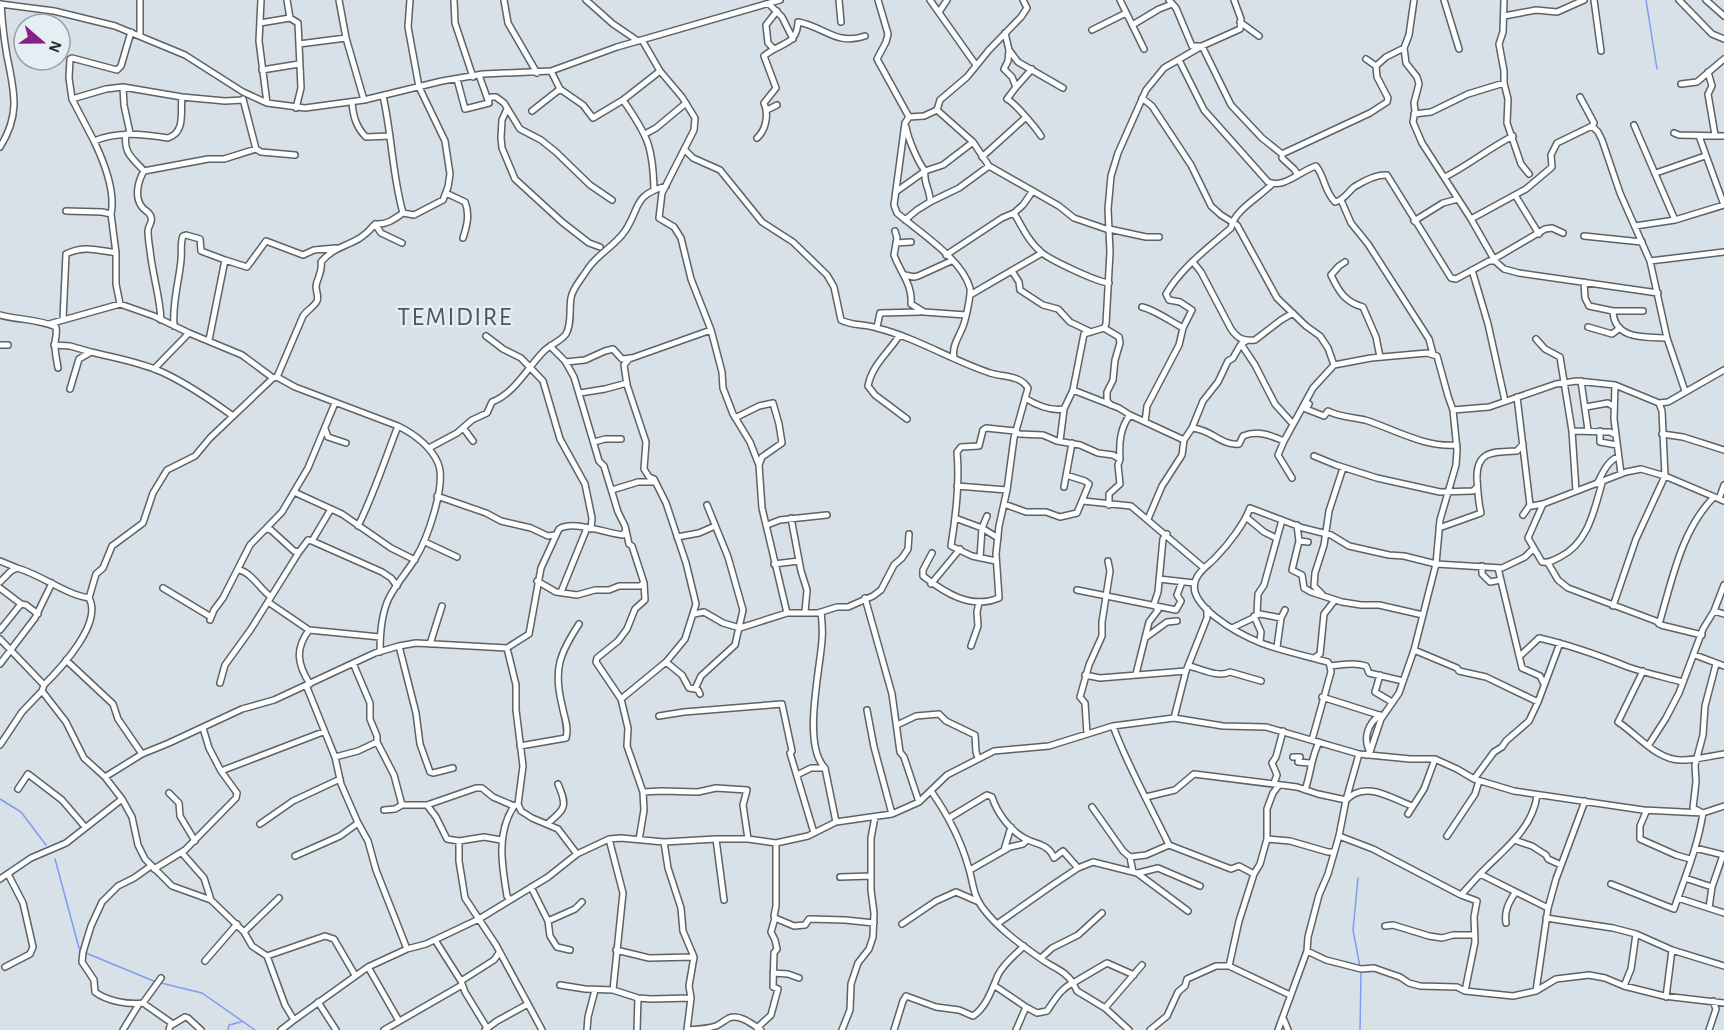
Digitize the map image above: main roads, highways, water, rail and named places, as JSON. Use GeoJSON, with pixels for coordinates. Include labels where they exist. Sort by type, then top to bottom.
{"type":"FeatureCollection","features":[{"type":"Feature","properties":{"kind":"waterway"},"geometry":{"type":"LineString","coordinates":[[1646,0],[1657,69]]}},
{"type":"Feature","properties":{"kind":"waterway"},"geometry":{"type":"LineString","coordinates":[[0,799],[21,812],[46,845]]}},
{"type":"Feature","properties":{"kind":"waterway"},"geometry":{"type":"LineString","coordinates":[[55,859],[79,948],[82,950]]}},
{"type":"Feature","properties":{"kind":"waterway"},"geometry":{"type":"LineString","coordinates":[[1358,878],[1353,930],[1360,967]]}},
{"type":"Feature","properties":{"kind":"waterway"},"geometry":{"type":"LineString","coordinates":[[86,953],[156,982]]}},
{"type":"Feature","properties":{"kind":"waterway"},"geometry":{"type":"LineString","coordinates":[[1360,1030],[1361,971]]}},
{"type":"Feature","properties":{"kind":"waterway"},"geometry":{"type":"LineString","coordinates":[[161,983],[202,993],[255,1030]]}},
{"type":"Feature","properties":{"kind":"waterway"},"geometry":{"type":"LineString","coordinates":[[228,1030],[229,1025],[241,1022]]}},
{"type":"Feature","properties":{"kind":"district","name":"TEMIDIRE"},"geometry":{"type":"Point","coordinates":[455,316]}}]}
